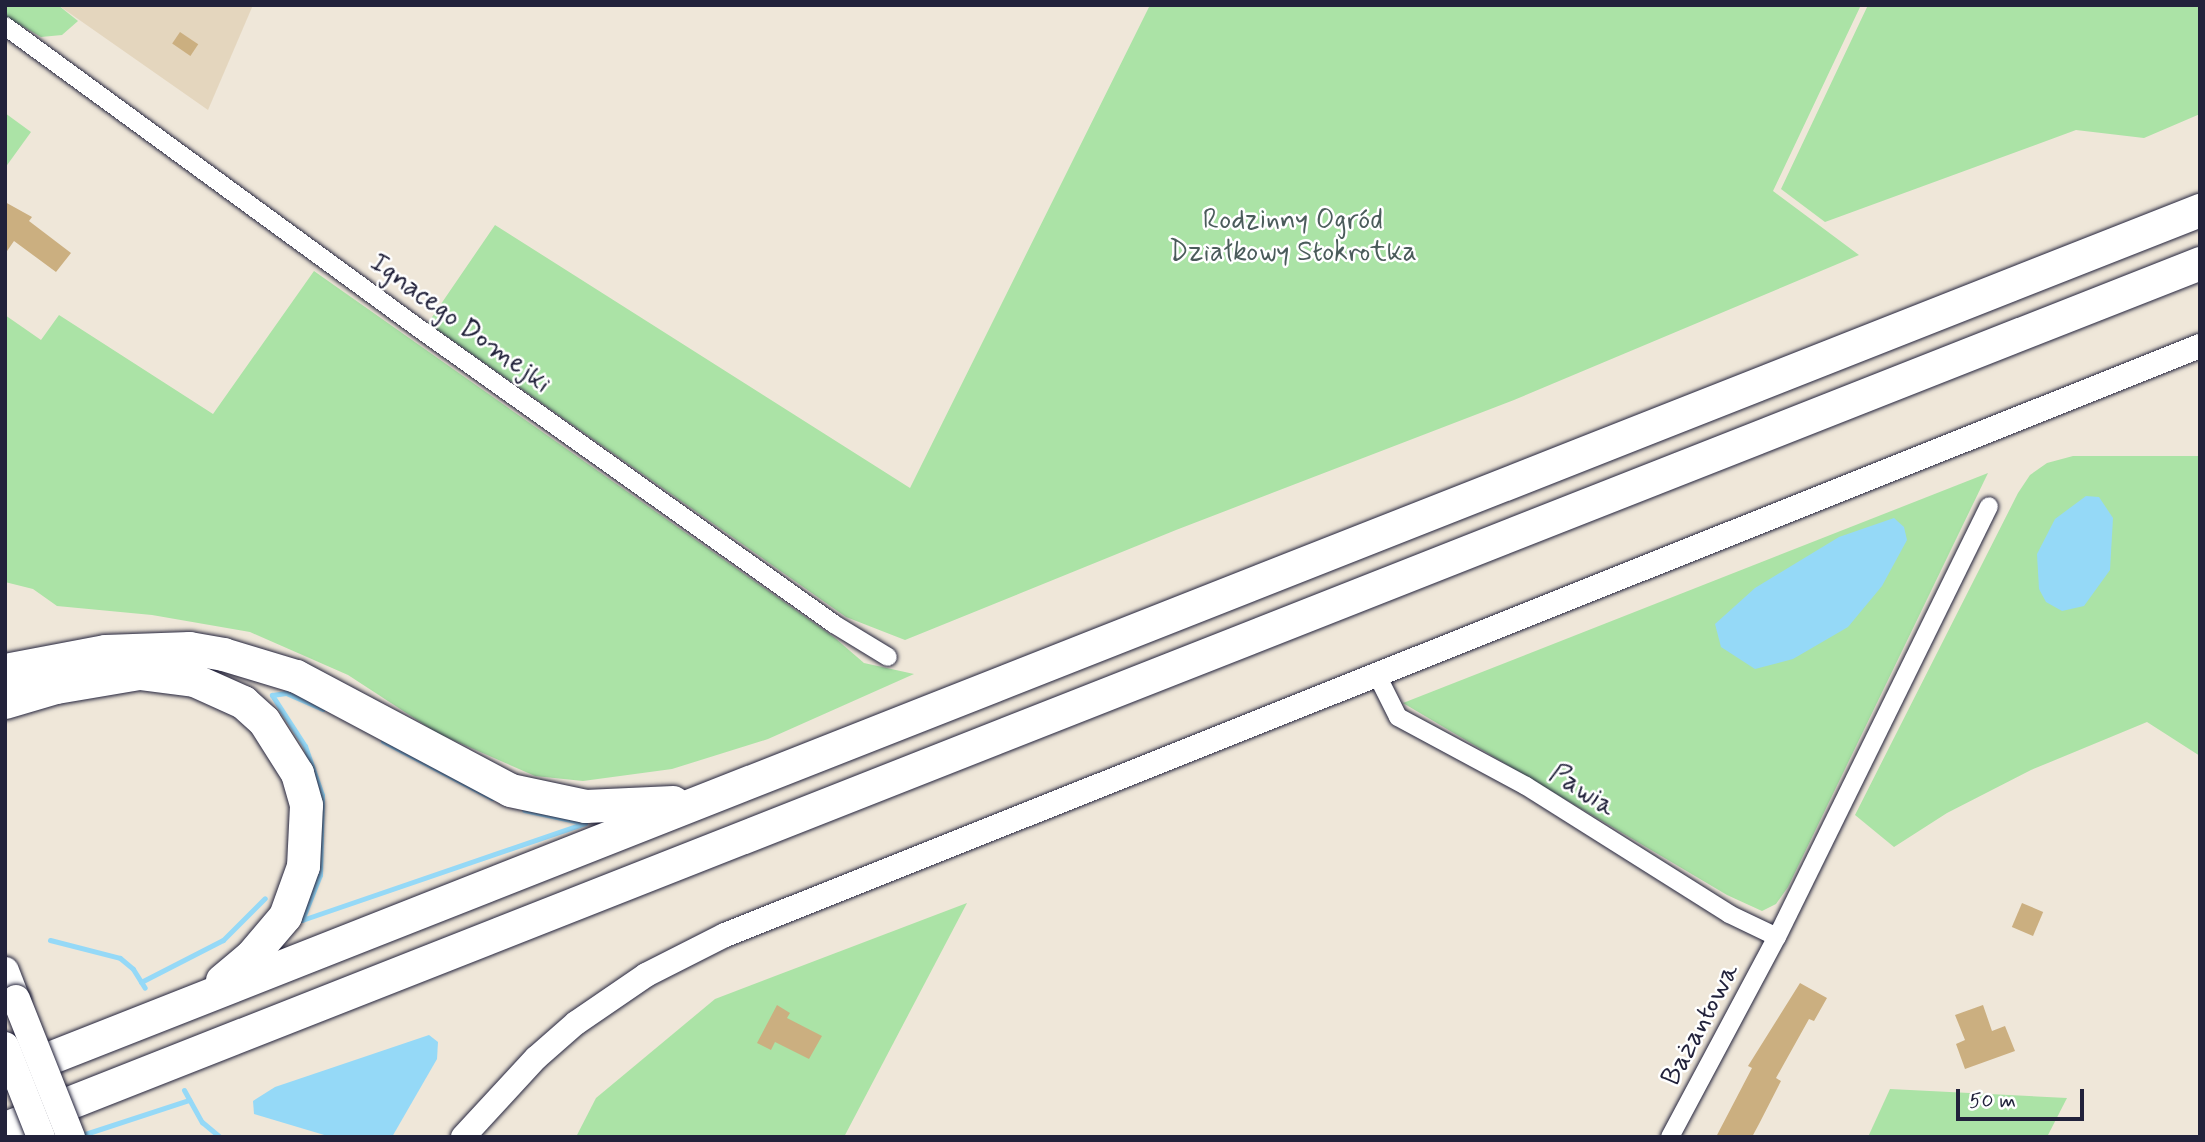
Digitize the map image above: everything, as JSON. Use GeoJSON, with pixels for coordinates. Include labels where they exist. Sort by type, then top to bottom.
{"type":"FeatureCollection","features":[{"type":"Feature","properties":{"kind":"highway"},"geometry":{"type":"LineString","coordinates":[[5,1075],[2200,210]]}},
{"type":"Feature","properties":{"kind":"highway"},"geometry":{"type":"LineString","coordinates":[[5,1128],[2200,263]]}},
{"type":"Feature","properties":{"kind":"highway"},"geometry":{"type":"LineString","coordinates":[[5,670],[105,651],[189,648],[223,654],[259,662],[319,687],[510,790],[585,806],[703,800]]}},
{"type":"Feature","properties":{"kind":"highway"},"geometry":{"type":"LineString","coordinates":[[5,702],[108,676],[171,675],[243,702],[283,746],[306,805],[308,836],[295,895],[285,916],[251,956],[200,998]]}},
{"type":"Feature","properties":{"kind":"main road"},"geometry":{"type":"LineString","coordinates":[[463,1137],[516,1077],[576,1023],[682,955],[2200,346]]}},
{"type":"Feature","properties":{"kind":"main road"},"geometry":{"type":"LineString","coordinates":[[5,971],[71,1137]]}},
{"type":"Feature","properties":{"kind":"main road"},"geometry":{"type":"LineString","coordinates":[[5,1046],[41,1137]]}},
{"type":"Feature","properties":{"kind":"street","name":"Ignacego Domejki"},"geometry":{"type":"LineString","coordinates":[[5,26],[428,335],[834,624],[888,657]]}},
{"type":"Feature","properties":{"kind":"street","name":"Bażantowa"},"geometry":{"type":"LineString","coordinates":[[1670,1137],[1777,937],[1989,506]]}},
{"type":"Feature","properties":{"kind":"street","name":"Pawia"},"geometry":{"type":"LineString","coordinates":[[1377,675],[1398,717],[1526,786],[1729,914],[1777,937]]}},
{"type":"Feature","properties":{"kind":"shaded area"},"geometry":{"type":"Polygon","coordinates":[[[58,5],[253,5],[208,110],[58,5]]]}},
{"type":"Feature","properties":{"kind":"green space"},"geometry":{"type":"Polygon","coordinates":[[[5,5],[58,5],[78,21],[62,35],[41,37],[5,16],[5,5]]]}},
{"type":"Feature","properties":{"kind":"green space","name":"Rodzinny Ogród Działkowy Stokrotka"},"geometry":{"type":"Polygon","coordinates":[[[1150,5],[1861,5],[1773,191],[1859,255],[1514,400],[1176,530],[905,640],[846,617],[428,323],[495,225],[910,488],[1150,5]]]}},
{"type":"Feature","properties":{"kind":"green space"},"geometry":{"type":"Polygon","coordinates":[[[1868,5],[2200,5],[2200,114],[2144,138],[2076,130],[1825,222],[1781,189],[1868,5]]]}},
{"type":"Feature","properties":{"kind":"green space"},"geometry":{"type":"Polygon","coordinates":[[[5,113],[31,132],[5,168],[5,113]]]}},
{"type":"Feature","properties":{"kind":"green space"},"geometry":{"type":"Polygon","coordinates":[[[314,271],[835,638],[864,663],[914,674],[768,739],[672,769],[583,781],[535,776],[437,733],[348,675],[250,632],[152,615],[57,606],[33,589],[5,582],[5,315],[41,340],[59,315],[213,414],[314,271]]]}},
{"type":"Feature","properties":{"kind":"green space"},"geometry":{"type":"Polygon","coordinates":[[[2073,456],[2200,456],[2200,756],[2147,722],[2031,770],[1947,813],[1894,847],[1855,815],[2018,493],[2030,475],[2047,463],[2073,456]]]}},
{"type":"Feature","properties":{"kind":"green space"},"geometry":{"type":"Polygon","coordinates":[[[1988,473],[1788,887],[1776,904],[1762,911],[1727,895],[1403,703],[1988,473]]]}},
{"type":"Feature","properties":{"kind":"green space"},"geometry":{"type":"Polygon","coordinates":[[[967,903],[844,1137],[576,1137],[596,1098],[715,999],[967,903]]]}},
{"type":"Feature","properties":{"kind":"green space"},"geometry":{"type":"Polygon","coordinates":[[[1890,1089],[2067,1098],[2047,1137],[1868,1137],[1890,1089]]]}},
{"type":"Feature","properties":{"kind":"water"},"geometry":{"type":"Polygon","coordinates":[[[2086,496],[2099,497],[2113,518],[2110,570],[2084,606],[2062,611],[2046,602],[2039,589],[2037,554],[2055,519],[2086,496]]]}},
{"type":"Feature","properties":{"kind":"water"},"geometry":{"type":"Polygon","coordinates":[[[1894,518],[1904,527],[1907,540],[1882,586],[1848,627],[1793,659],[1755,669],[1721,647],[1715,624],[1755,588],[1839,537],[1894,518]]]}},
{"type":"Feature","properties":{"kind":"water"},"geometry":{"type":"Polygon","coordinates":[[[429,1035],[438,1042],[437,1059],[392,1137],[331,1137],[254,1114],[253,1101],[275,1087],[429,1035]]]}},
{"type":"Feature","properties":{"kind":"building"},"geometry":{"type":"Polygon","coordinates":[[[180,32],[198,44],[190,56],[172,44],[180,32]]]}},
{"type":"Feature","properties":{"kind":"building"},"geometry":{"type":"Polygon","coordinates":[[[5,202],[32,217],[29,221],[71,253],[56,272],[14,241],[5,254],[5,202]]]}},
{"type":"Feature","properties":{"kind":"building"},"geometry":{"type":"Polygon","coordinates":[[[2022,903],[2043,912],[2033,936],[2012,927],[2022,903]]]}},
{"type":"Feature","properties":{"kind":"building"},"geometry":{"type":"Polygon","coordinates":[[[1800,983],[1827,998],[1814,1021],[1809,1019],[1776,1078],[1781,1081],[1752,1137],[1716,1137],[1752,1068],[1748,1066],[1800,983]]]}},
{"type":"Feature","properties":{"kind":"building"},"geometry":{"type":"Polygon","coordinates":[[[777,1005],[790,1013],[787,1018],[822,1036],[809,1059],[775,1042],[771,1050],[757,1043],[777,1005]]]}},
{"type":"Feature","properties":{"kind":"building"},"geometry":{"type":"Polygon","coordinates":[[[1983,1005],[1992,1031],[2005,1026],[2015,1051],[1965,1069],[1956,1044],[1965,1040],[1955,1015],[1983,1005]]]}},
{"type":"Feature","properties":{"kind":"waterway"},"geometry":{"type":"LineString","coordinates":[[302,920],[320,875],[322,795],[305,746],[272,695],[286,693],[323,709]]}},
{"type":"Feature","properties":{"kind":"waterway"},"geometry":{"type":"LineString","coordinates":[[383,741],[492,798]]}},
{"type":"Feature","properties":{"kind":"waterway"},"geometry":{"type":"LineString","coordinates":[[302,920],[585,823],[524,810]]}},
{"type":"Feature","properties":{"kind":"waterway"},"geometry":{"type":"LineString","coordinates":[[141,982],[223,940],[265,898]]}},
{"type":"Feature","properties":{"kind":"waterway"},"geometry":{"type":"LineString","coordinates":[[50,940],[120,958],[133,969],[145,988]]}},
{"type":"Feature","properties":{"kind":"waterway"},"geometry":{"type":"LineString","coordinates":[[184,1090],[202,1122],[220,1137]]}},
{"type":"Feature","properties":{"kind":"waterway"},"geometry":{"type":"LineString","coordinates":[[79,1136],[189,1100]]}}]}
